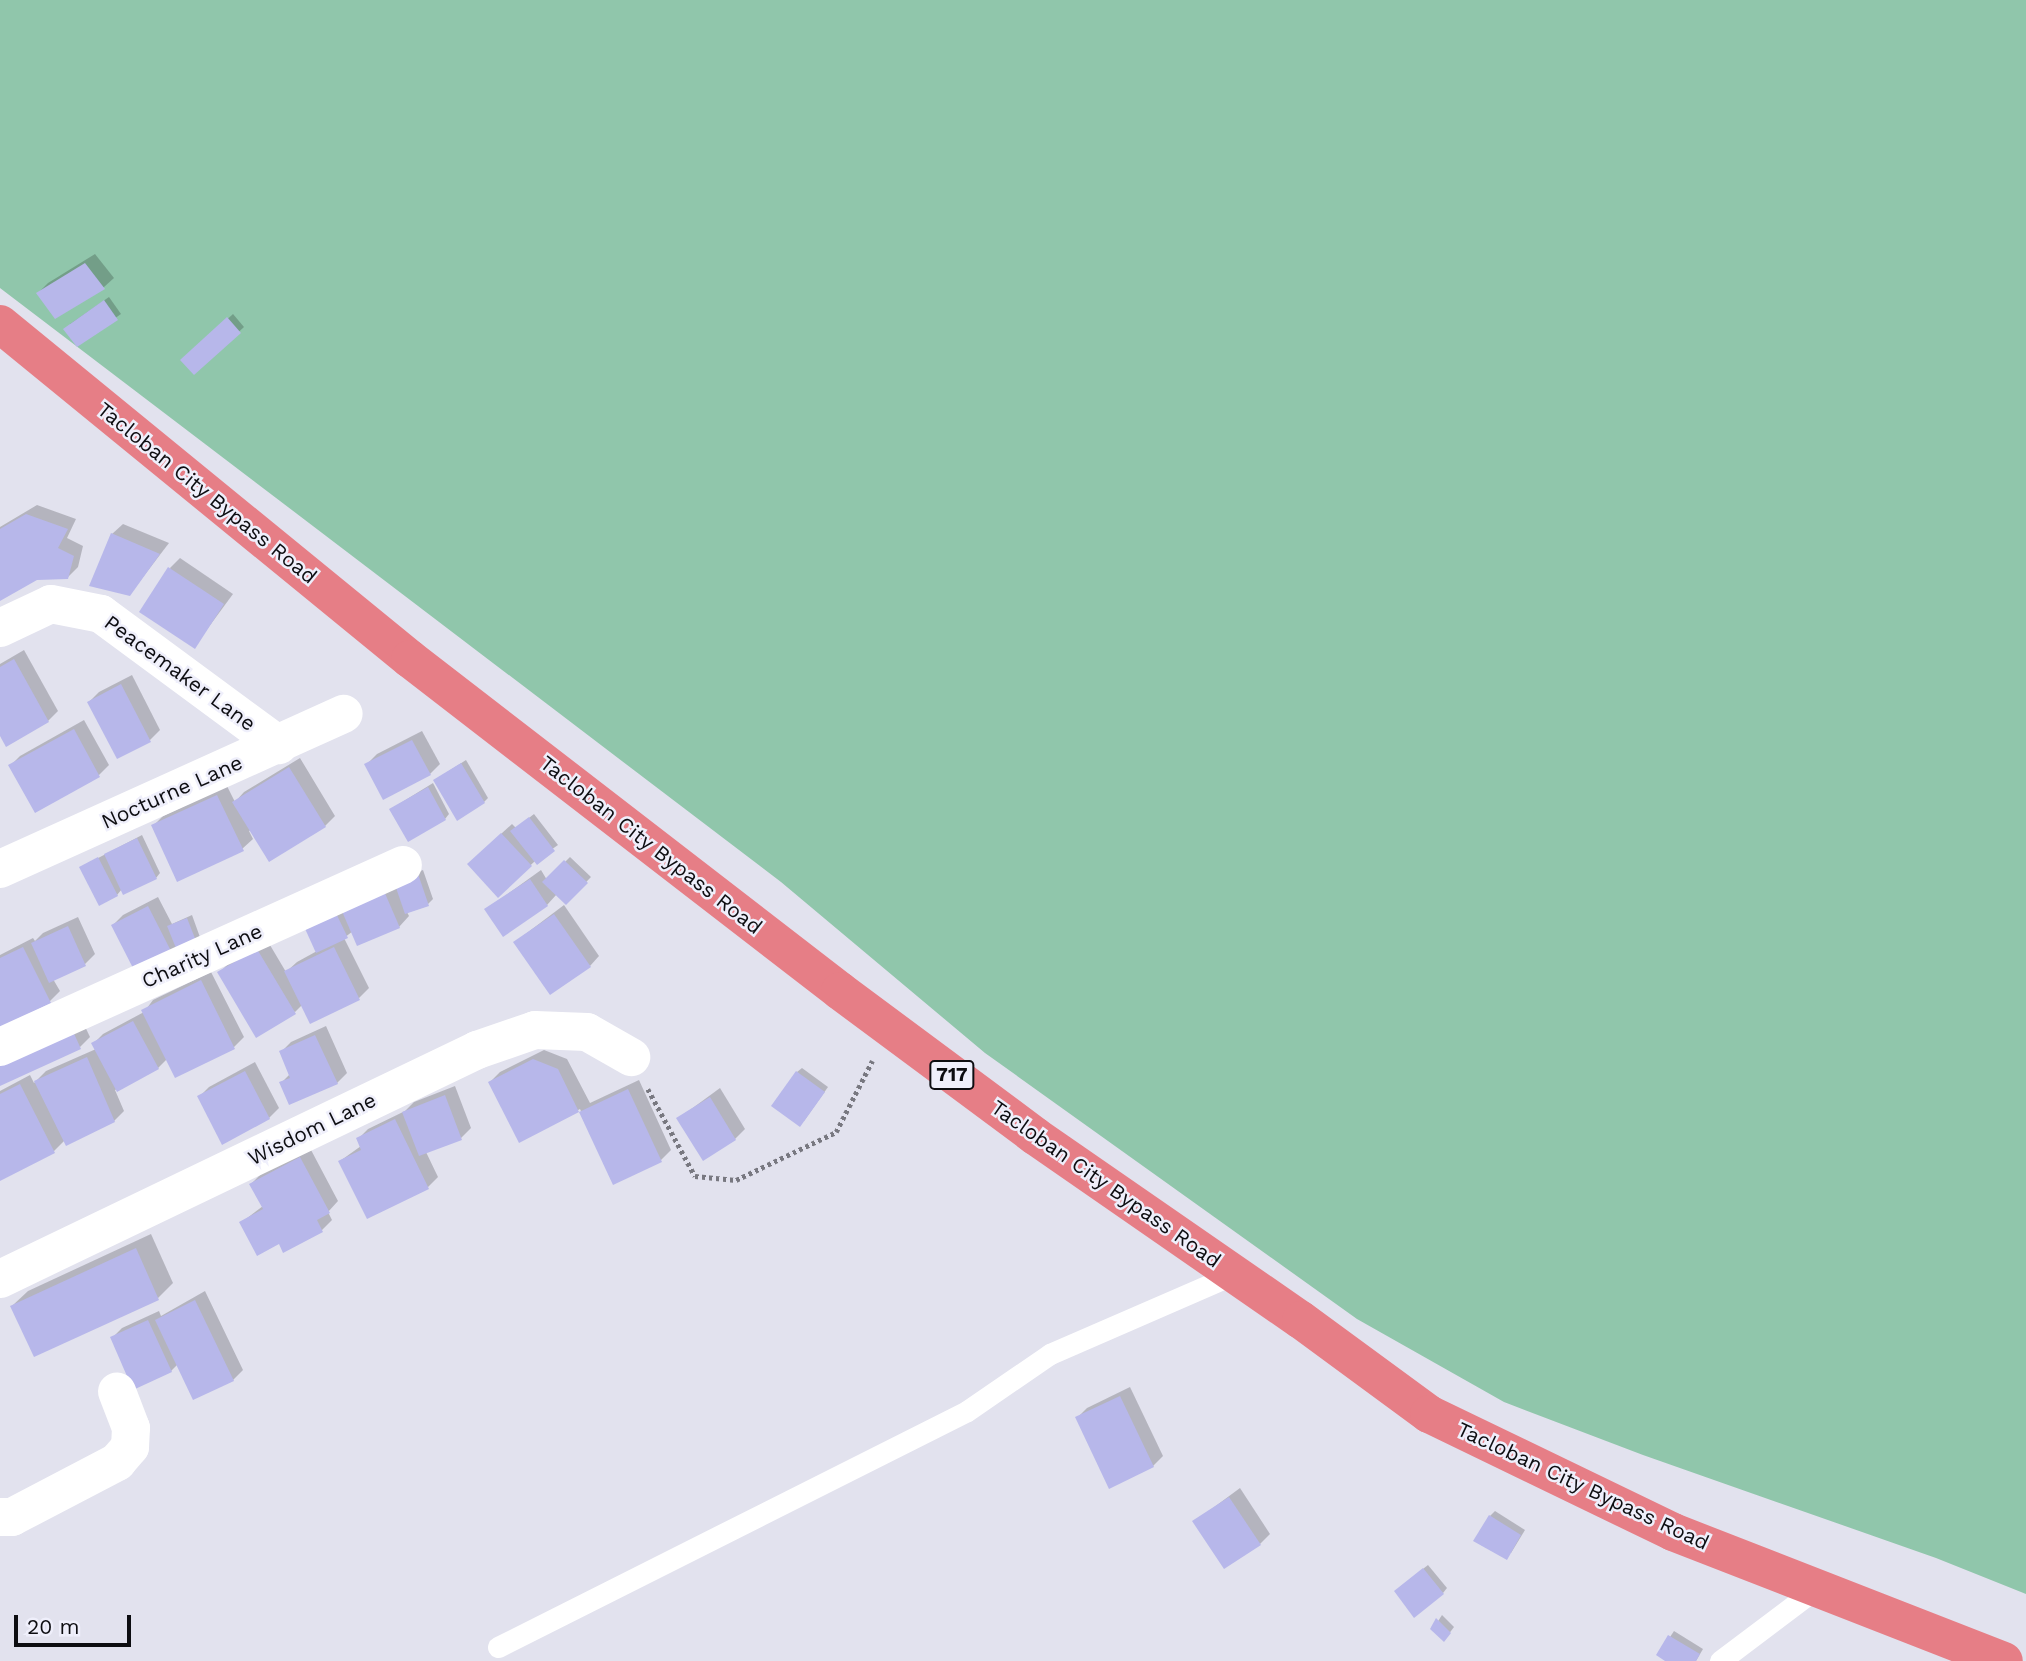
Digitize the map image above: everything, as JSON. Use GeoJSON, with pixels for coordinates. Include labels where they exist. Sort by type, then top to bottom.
{"type":"FeatureCollection","features":[{"type":"Feature","properties":{"kind":"highway","name":"Tacloban City Bypass Road"},"geometry":{"type":"LineString","coordinates":[[0,324],[410,659],[889,1028],[1035,1136],[1429,1414],[1673,1532],[2004,1661]]}},
{"type":"Feature","properties":{"kind":"street","name":"Peacemaker Lane"},"geometry":{"type":"LineString","coordinates":[[0,628],[51,604],[101,614],[279,745]]}},
{"type":"Feature","properties":{"kind":"street","name":"Nocturne Lane"},"geometry":{"type":"LineString","coordinates":[[0,869],[344,715]]}},
{"type":"Feature","properties":{"kind":"street","name":"Charity Lane"},"geometry":{"type":"LineString","coordinates":[[0,1047],[403,865]]}},
{"type":"Feature","properties":{"kind":"street","name":"Wisdom Lane"},"geometry":{"type":"LineString","coordinates":[[0,1279],[477,1049],[535,1030],[587,1032],[631,1057]]}},
{"type":"Feature","properties":{"kind":"street"},"geometry":{"type":"LineString","coordinates":[[0,1517],[12,1517],[117,1462],[130,1447],[131,1429],[117,1392]]}},
{"type":"Feature","properties":{"kind":"lane"},"geometry":{"type":"LineString","coordinates":[[498,1647],[967,1411],[1050,1354],[1234,1274]]}},
{"type":"Feature","properties":{"kind":"lane"},"geometry":{"type":"LineString","coordinates":[[1720,1661],[1817,1588]]}},
{"type":"Feature","properties":{"kind":"path"},"geometry":{"type":"LineString","coordinates":[[631,1057],[695,1176],[736,1180],[836,1132],[889,1028]]}},
{"type":"Feature","properties":{"kind":"green space"},"geometry":{"type":"Polygon","coordinates":[[[0,0],[2026,0],[2026,1594],[1936,1558],[1643,1455],[1504,1402],[1357,1319],[985,1053],[781,882],[0,288],[0,0]]]}},
{"type":"Feature","properties":{"kind":"building"},"geometry":{"type":"Polygon","coordinates":[[[85,263],[105,289],[55,319],[36,293],[85,263]]]}},
{"type":"Feature","properties":{"kind":"building"},"geometry":{"type":"Polygon","coordinates":[[[104,300],[118,320],[77,347],[63,329],[104,300]]]}},
{"type":"Feature","properties":{"kind":"building"},"geometry":{"type":"Polygon","coordinates":[[[227,317],[241,333],[194,375],[180,360],[227,317]]]}},
{"type":"Feature","properties":{"kind":"building"},"geometry":{"type":"Polygon","coordinates":[[[26,514],[68,529],[58,548],[74,556],[68,579],[37,580],[0,601],[0,529],[26,514]]]}},
{"type":"Feature","properties":{"kind":"building"},"geometry":{"type":"Polygon","coordinates":[[[111,533],[160,554],[130,596],[89,586],[111,533]]]}},
{"type":"Feature","properties":{"kind":"building"},"geometry":{"type":"Polygon","coordinates":[[[168,567],[224,604],[195,649],[139,612],[168,567]]]}},
{"type":"Feature","properties":{"kind":"building"},"geometry":{"type":"Polygon","coordinates":[[[14,659],[49,722],[6,747],[0,736],[0,667],[14,659]]]}},
{"type":"Feature","properties":{"kind":"building"},"geometry":{"type":"Polygon","coordinates":[[[121,684],[151,742],[117,759],[87,702],[121,684]]]}},
{"type":"Feature","properties":{"kind":"building"},"geometry":{"type":"Polygon","coordinates":[[[74,729],[100,777],[35,813],[8,765],[74,729]]]}},
{"type":"Feature","properties":{"kind":"building"},"geometry":{"type":"Polygon","coordinates":[[[412,740],[431,775],[383,800],[364,764],[412,740]]]}},
{"type":"Feature","properties":{"kind":"building"},"geometry":{"type":"Polygon","coordinates":[[[461,763],[485,803],[457,821],[433,780],[461,763]]]}},
{"type":"Feature","properties":{"kind":"building"},"geometry":{"type":"Polygon","coordinates":[[[289,767],[326,827],[269,862],[232,802],[289,767]]]}},
{"type":"Feature","properties":{"kind":"building"},"geometry":{"type":"Polygon","coordinates":[[[428,787],[446,820],[408,842],[389,809],[428,787]]]}},
{"type":"Feature","properties":{"kind":"building"},"geometry":{"type":"Polygon","coordinates":[[[217,795],[244,851],[177,882],[151,825],[217,795]]]}},
{"type":"Feature","properties":{"kind":"building"},"geometry":{"type":"Polygon","coordinates":[[[529,817],[555,851],[537,865],[510,831],[529,817]]]}},
{"type":"Feature","properties":{"kind":"building"},"geometry":{"type":"Polygon","coordinates":[[[501,833],[532,866],[498,898],[467,864],[501,833]]]}},
{"type":"Feature","properties":{"kind":"building"},"geometry":{"type":"Polygon","coordinates":[[[137,838],[157,879],[123,895],[104,854],[137,838]]]}},
{"type":"Feature","properties":{"kind":"building"},"geometry":{"type":"Polygon","coordinates":[[[98,857],[118,896],[99,906],[79,867],[98,857]]]}},
{"type":"Feature","properties":{"kind":"building"},"geometry":{"type":"Polygon","coordinates":[[[564,860],[588,883],[566,905],[542,882],[564,860]]]}},
{"type":"Feature","properties":{"kind":"building"},"geometry":{"type":"Polygon","coordinates":[[[418,874],[429,906],[405,914],[394,882],[418,874]]]}},
{"type":"Feature","properties":{"kind":"building"},"geometry":{"type":"Polygon","coordinates":[[[530,879],[548,906],[503,937],[484,909],[530,879]]]}},
{"type":"Feature","properties":{"kind":"building"},"geometry":{"type":"Polygon","coordinates":[[[384,891],[400,928],[357,946],[341,909],[384,891]]]}},
{"type":"Feature","properties":{"kind":"building"},"geometry":{"type":"Polygon","coordinates":[[[148,906],[172,953],[135,972],[111,925],[148,906]]]}},
{"type":"Feature","properties":{"kind":"building"},"geometry":{"type":"Polygon","coordinates":[[[333,907],[348,938],[316,953],[302,922],[333,907]]]}},
{"type":"Feature","properties":{"kind":"building"},"geometry":{"type":"Polygon","coordinates":[[[554,914],[591,967],[550,995],[513,942],[554,914]]]}},
{"type":"Feature","properties":{"kind":"building"},"geometry":{"type":"Polygon","coordinates":[[[187,918],[198,946],[178,953],[167,926],[187,918]]]}},
{"type":"Feature","properties":{"kind":"building"},"geometry":{"type":"Polygon","coordinates":[[[68,926],[86,966],[49,983],[31,943],[68,926]]]}},
{"type":"Feature","properties":{"kind":"building"},"geometry":{"type":"Polygon","coordinates":[[[23,947],[51,1003],[0,1028],[0,958],[23,947]]]}},
{"type":"Feature","properties":{"kind":"building"},"geometry":{"type":"Polygon","coordinates":[[[334,947],[360,1000],[310,1024],[284,971],[334,947]]]}},
{"type":"Feature","properties":{"kind":"building"},"geometry":{"type":"Polygon","coordinates":[[[257,949],[296,1014],[256,1038],[217,972],[257,949]]]}},
{"type":"Feature","properties":{"kind":"building"},"geometry":{"type":"Polygon","coordinates":[[[201,980],[235,1049],[175,1078],[141,1010],[201,980]]]}},
{"type":"Feature","properties":{"kind":"building"},"geometry":{"type":"Polygon","coordinates":[[[133,1021],[159,1069],[117,1092],[91,1043],[133,1021]]]}},
{"type":"Feature","properties":{"kind":"building"},"geometry":{"type":"Polygon","coordinates":[[[71,1027],[81,1049],[0,1086],[0,1060],[71,1027]]]}},
{"type":"Feature","properties":{"kind":"building"},"geometry":{"type":"Polygon","coordinates":[[[315,1035],[338,1084],[289,1105],[279,1082],[290,1078],[279,1051],[315,1035]]]}},
{"type":"Feature","properties":{"kind":"building"},"geometry":{"type":"Polygon","coordinates":[[[87,1057],[115,1122],[66,1146],[34,1081],[87,1057]]]}},
{"type":"Feature","properties":{"kind":"building"},"geometry":{"type":"Polygon","coordinates":[[[533,1059],[558,1069],[579,1112],[519,1143],[488,1082],[533,1059]]]}},
{"type":"Feature","properties":{"kind":"building"},"geometry":{"type":"Polygon","coordinates":[[[245,1071],[270,1119],[222,1145],[197,1096],[245,1071]]]}},
{"type":"Feature","properties":{"kind":"building"},"geometry":{"type":"Polygon","coordinates":[[[796,1071],[825,1092],[800,1127],[771,1106],[796,1071]]]}},
{"type":"Feature","properties":{"kind":"building"},"geometry":{"type":"Polygon","coordinates":[[[20,1084],[55,1153],[0,1181],[0,1094],[20,1084]]]}},
{"type":"Feature","properties":{"kind":"building"},"geometry":{"type":"Polygon","coordinates":[[[628,1089],[662,1162],[613,1185],[579,1112],[628,1089]]]}},
{"type":"Feature","properties":{"kind":"building"},"geometry":{"type":"Polygon","coordinates":[[[445,1095],[462,1140],[419,1156],[402,1112],[445,1095]]]}},
{"type":"Feature","properties":{"kind":"building"},"geometry":{"type":"Polygon","coordinates":[[[710,1097],[736,1140],[703,1161],[676,1118],[710,1097]]]}},
{"type":"Feature","properties":{"kind":"building"},"geometry":{"type":"Polygon","coordinates":[[[395,1119],[429,1189],[367,1219],[338,1161],[361,1150],[356,1138],[395,1119]]]}},
{"type":"Feature","properties":{"kind":"building"},"geometry":{"type":"Polygon","coordinates":[[[300,1157],[330,1213],[317,1220],[323,1232],[283,1253],[279,1244],[257,1256],[239,1222],[263,1209],[249,1184],[300,1157]]]}},
{"type":"Feature","properties":{"kind":"building"},"geometry":{"type":"Polygon","coordinates":[[[136,1248],[159,1300],[34,1357],[10,1306],[136,1248]]]}},
{"type":"Feature","properties":{"kind":"building"},"geometry":{"type":"Polygon","coordinates":[[[195,1300],[234,1381],[193,1400],[155,1320],[195,1300]]]}},
{"type":"Feature","properties":{"kind":"building"},"geometry":{"type":"Polygon","coordinates":[[[148,1320],[172,1372],[133,1390],[110,1337],[148,1320]]]}},
{"type":"Feature","properties":{"kind":"building"},"geometry":{"type":"Polygon","coordinates":[[[1120,1396],[1154,1467],[1109,1489],[1075,1417],[1120,1396]]]}},
{"type":"Feature","properties":{"kind":"building"},"geometry":{"type":"Polygon","coordinates":[[[1229,1497],[1261,1545],[1224,1569],[1192,1521],[1229,1497]]]}},
{"type":"Feature","properties":{"kind":"building"},"geometry":{"type":"Polygon","coordinates":[[[1489,1515],[1521,1535],[1507,1560],[1473,1541],[1489,1515]]]}},
{"type":"Feature","properties":{"kind":"building"},"geometry":{"type":"Polygon","coordinates":[[[1423,1568],[1444,1594],[1414,1618],[1394,1591],[1423,1568]]]}},
{"type":"Feature","properties":{"kind":"building"},"geometry":{"type":"Polygon","coordinates":[[[1436,1618],[1451,1633],[1444,1642],[1430,1629],[1436,1618]]]}},
{"type":"Feature","properties":{"kind":"building"},"geometry":{"type":"Polygon","coordinates":[[[1668,1635],[1700,1654],[1696,1661],[1665,1661],[1656,1655],[1668,1635]]]}}]}
